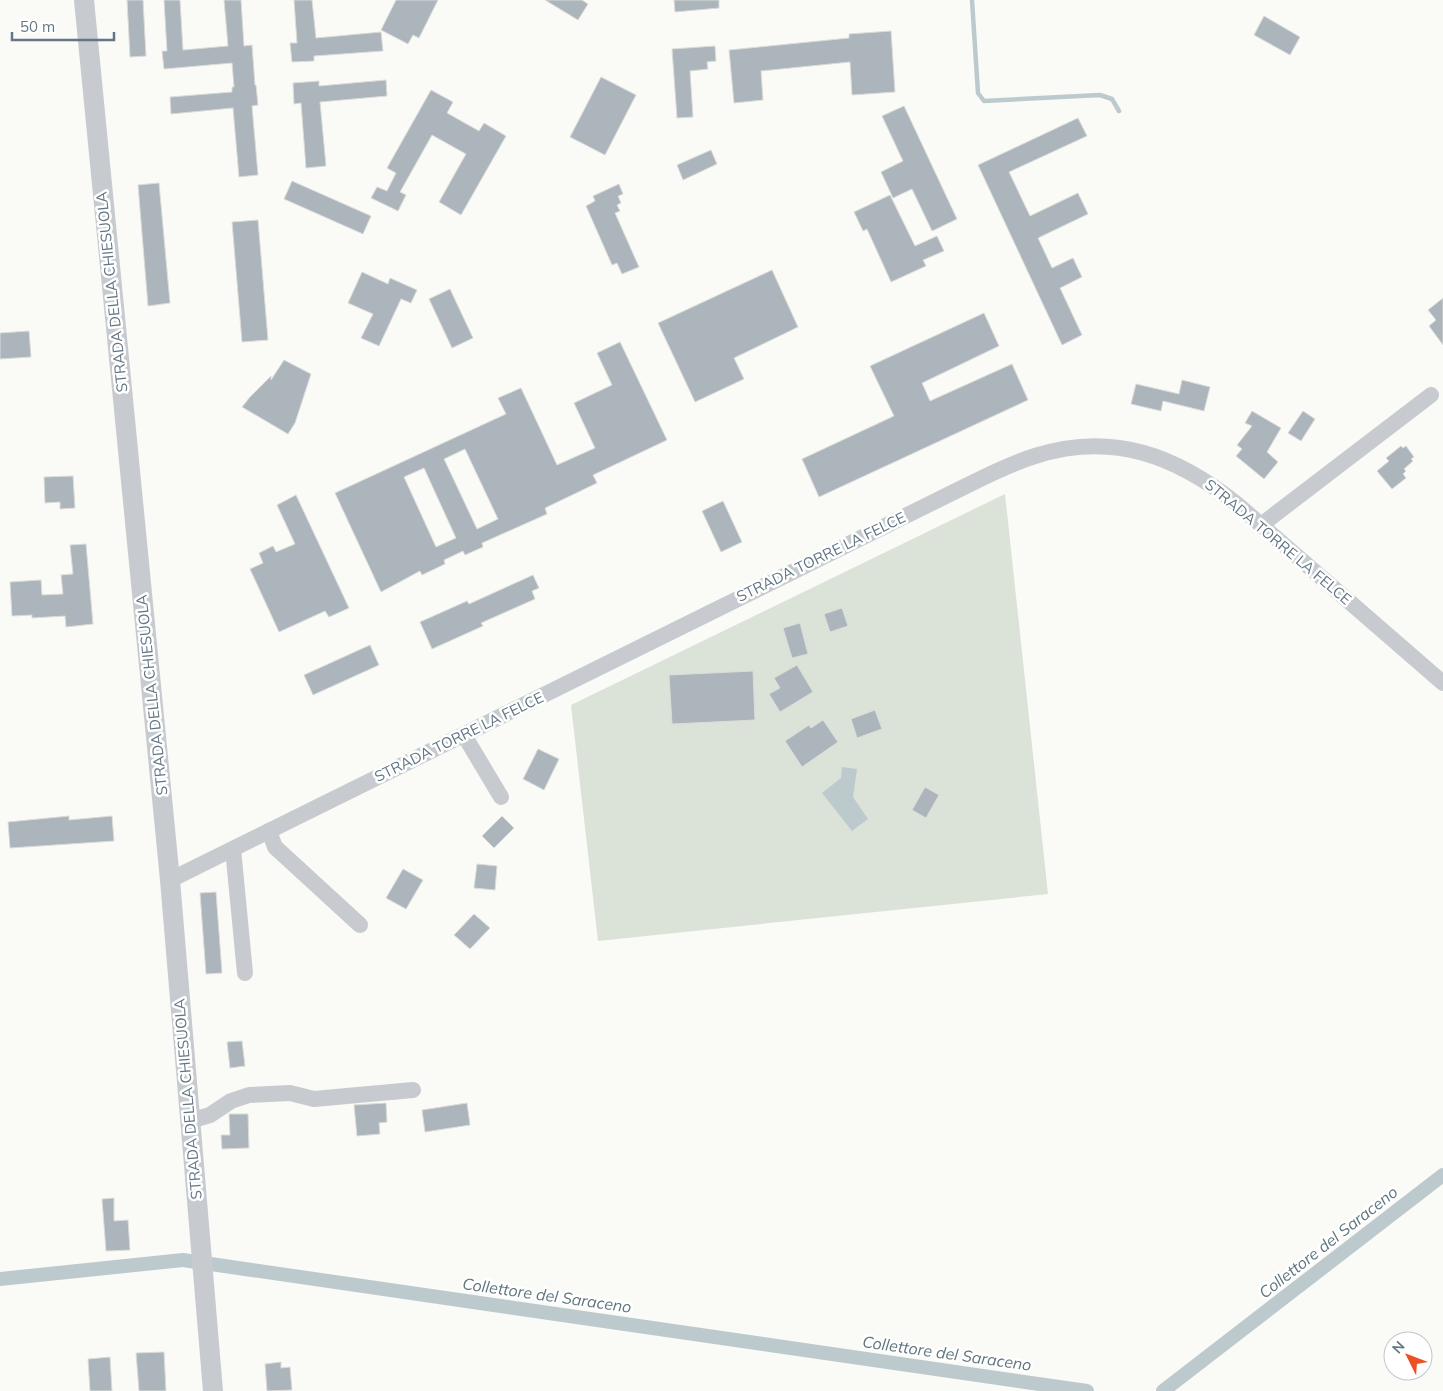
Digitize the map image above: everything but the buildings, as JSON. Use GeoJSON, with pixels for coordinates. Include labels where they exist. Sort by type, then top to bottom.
{"type":"FeatureCollection","features":[{"type":"Feature","properties":{"kind":"street","name":"STRADA DELLA CHIESUOLA"},"geometry":{"type":"LineString","coordinates":[[84,0],[170,880],[213,1391]]}},
{"type":"Feature","properties":{"kind":"street"},"geometry":{"type":"LineString","coordinates":[[1261,525],[1431,395]]}},
{"type":"Feature","properties":{"kind":"street","name":"STRADA TORRE LA FELCE"},"geometry":{"type":"LineString","coordinates":[[170,880],[975,481],[1010,465],[1043,454],[1070,448],[1102,446],[1136,450],[1156,456],[1205,480],[1228,496],[1443,683]]}},
{"type":"Feature","properties":{"kind":"street"},"geometry":{"type":"LineString","coordinates":[[464,734],[501,797]]}},
{"type":"Feature","properties":{"kind":"street"},"geometry":{"type":"LineString","coordinates":[[269,831],[275,847],[360,926]]}},
{"type":"Feature","properties":{"kind":"street"},"geometry":{"type":"LineString","coordinates":[[233,849],[246,972]]}},
{"type":"Feature","properties":{"kind":"street"},"geometry":{"type":"LineString","coordinates":[[190,1119],[210,1115],[231,1101],[249,1095],[290,1092],[314,1100],[413,1090]]}},
{"type":"Feature","properties":{"kind":"shaded area"},"geometry":{"type":"Polygon","coordinates":[[[1005,494],[1048,894],[598,941],[571,705],[1005,494]]]}},
{"type":"Feature","properties":{"kind":"shaded area"},"geometry":{"type":"Polygon","coordinates":[[[842,767],[857,769],[853,797],[868,819],[852,831],[822,793],[841,778],[842,767]]]}},
{"type":"Feature","properties":{"kind":"waterway"},"geometry":{"type":"LineString","coordinates":[[972,0],[978,93],[984,101],[1100,95],[1112,99],[1119,111]]}},
{"type":"Feature","properties":{"kind":"waterway","name":"Collettore del Saraceno"},"geometry":{"type":"LineString","coordinates":[[1163,1391],[1443,1175]]}},
{"type":"Feature","properties":{"kind":"waterway","name":"Collettore del Saraceno"},"geometry":{"type":"LineString","coordinates":[[0,1279],[183,1260],[1087,1391]]}}]}
